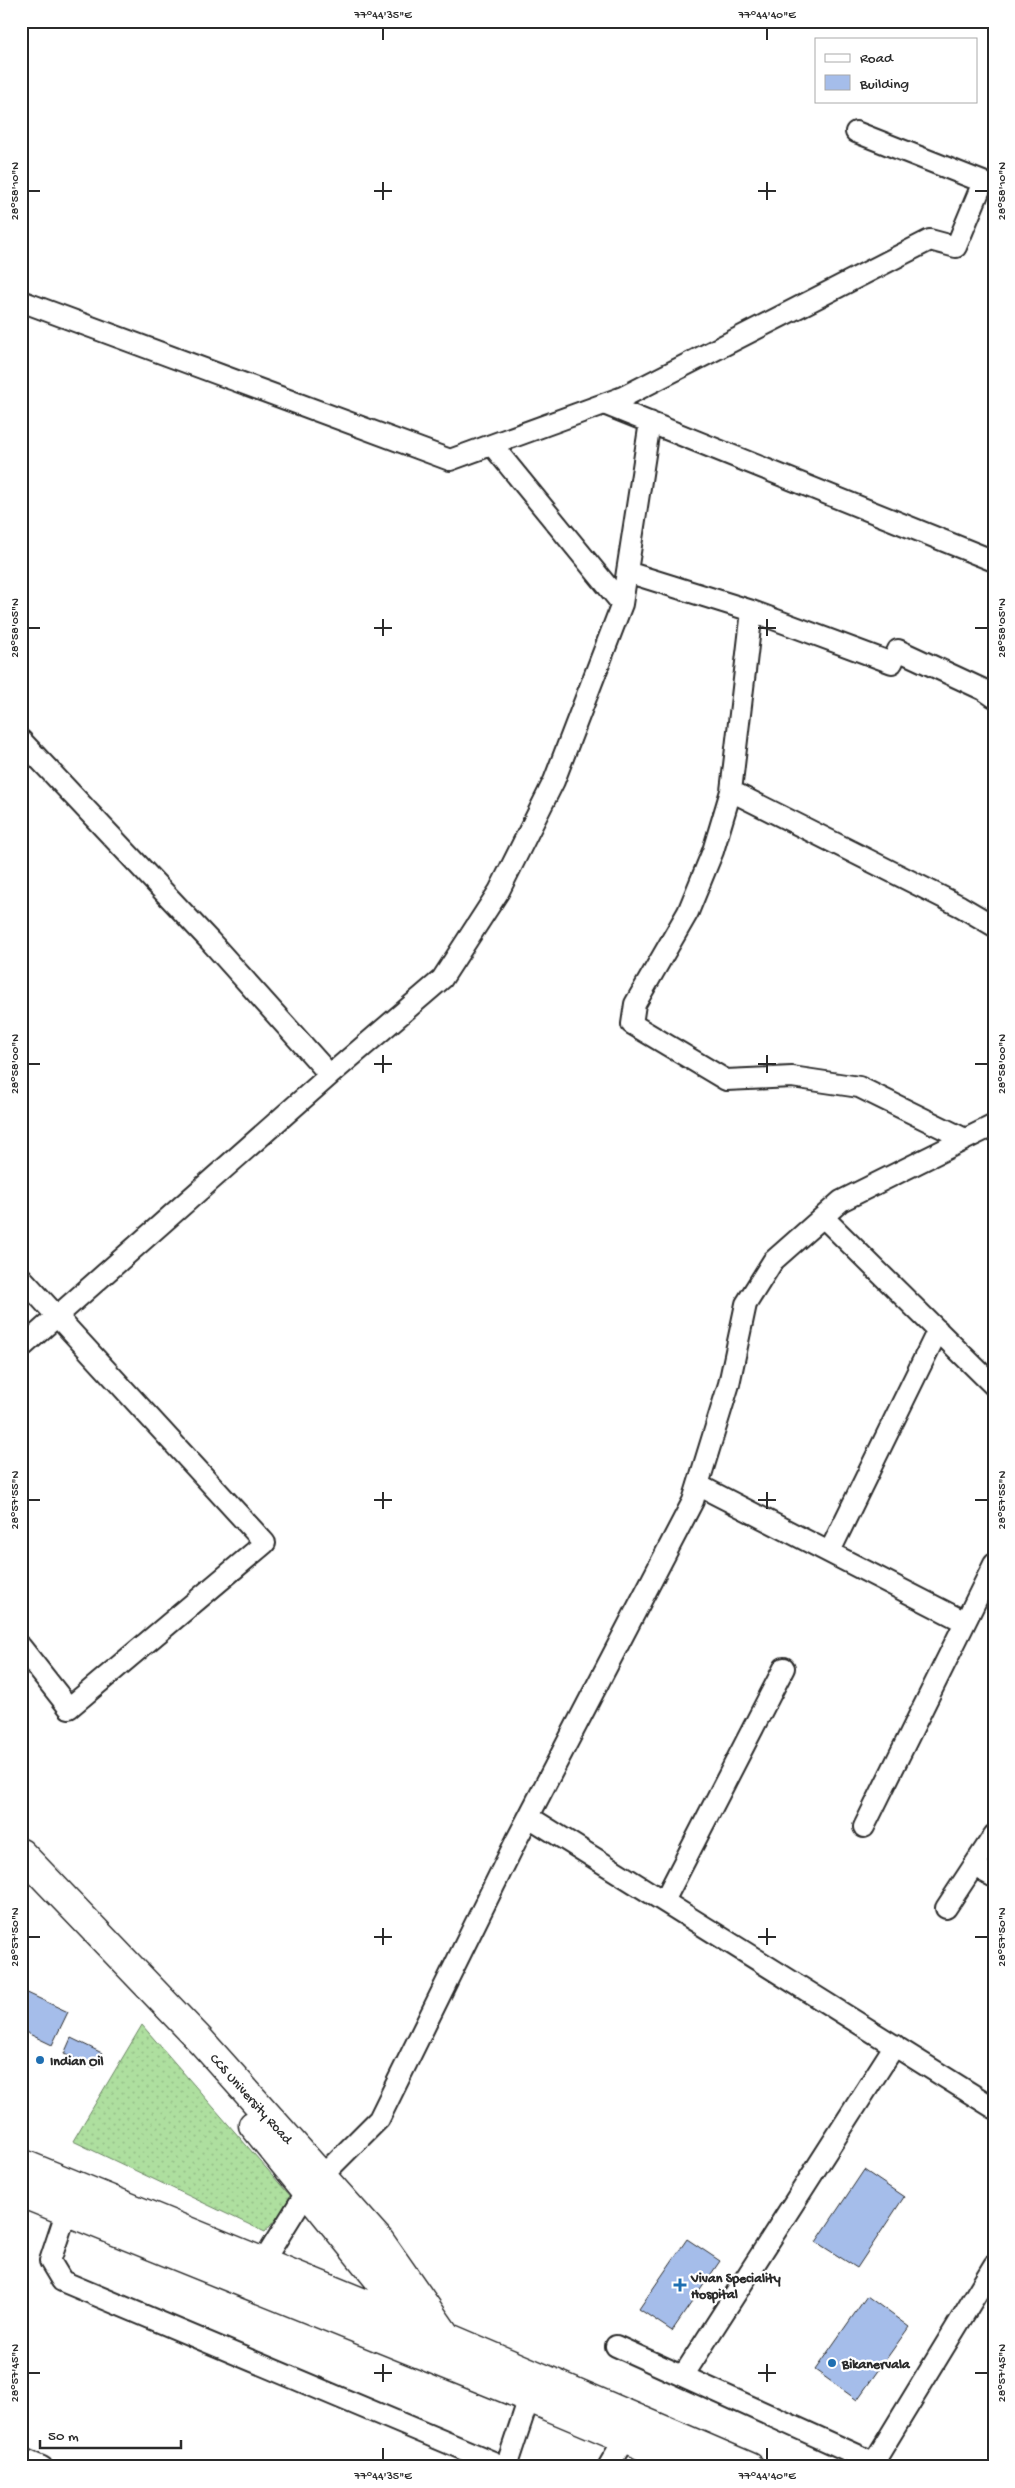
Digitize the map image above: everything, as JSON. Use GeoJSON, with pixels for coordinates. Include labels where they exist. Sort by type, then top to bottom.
{"type":"FeatureCollection","features":[{"type":"Feature","properties":{"kind":"highway","name":"CCS University Road"},"geometry":{"type":"LineString","coordinates":[[21,1853],[243,2112],[315,2184],[393,2256],[432,2318],[447,2337]]}},
{"type":"Feature","properties":{"kind":"highway","name":"CCS University Road"},"geometry":{"type":"LineString","coordinates":[[21,1877],[86,1931]]}},
{"type":"Feature","properties":{"kind":"highway"},"geometry":{"type":"LineString","coordinates":[[21,2164],[447,2337],[750,2467]]}},
{"type":"Feature","properties":{"kind":"highway","name":"CCS University Road"},"geometry":{"type":"LineString","coordinates":[[315,2184],[414,2324]]}},
{"type":"Feature","properties":{"kind":"highway"},"geometry":{"type":"LineString","coordinates":[[21,2194],[529,2398],[693,2467]]}},
{"type":"Feature","properties":{"kind":"highway"},"geometry":{"type":"LineString","coordinates":[[414,2324],[418,2353]]}},
{"type":"Feature","properties":{"kind":"highway"},"geometry":{"type":"LineString","coordinates":[[447,2337],[447,2365]]}},
{"type":"Feature","properties":{"kind":"street"},"geometry":{"type":"LineString","coordinates":[[21,301],[450,460],[632,392],[930,240],[956,247],[983,182],[856,132]]}},
{"type":"Feature","properties":{"kind":"street"},"geometry":{"type":"LineString","coordinates":[[604,404],[994,561]]}},
{"type":"Feature","properties":{"kind":"street"},"geometry":{"type":"LineString","coordinates":[[21,1348],[330,1075],[442,979],[499,891],[554,781],[622,604],[650,422]]}},
{"type":"Feature","properties":{"kind":"street"},"geometry":{"type":"LineString","coordinates":[[492,445],[622,604]]}},
{"type":"Feature","properties":{"kind":"street"},"geometry":{"type":"LineString","coordinates":[[627,572],[752,611],[892,663],[898,650],[984,690],[994,697]]}},
{"type":"Feature","properties":{"kind":"street"},"geometry":{"type":"LineString","coordinates":[[752,611],[732,790],[713,851],[688,912],[635,1004],[632,1024],[726,1080],[792,1077],[859,1087],[965,1139]]}},
{"type":"Feature","properties":{"kind":"street"},"geometry":{"type":"LineString","coordinates":[[21,740],[203,934],[330,1075]]}},
{"type":"Feature","properties":{"kind":"street"},"geometry":{"type":"LineString","coordinates":[[732,790],[960,906],[994,926]]}},
{"type":"Feature","properties":{"kind":"street"},"geometry":{"type":"LineString","coordinates":[[263,2262],[315,2184],[379,2119],[529,1817],[693,1501],[729,1384],[746,1304],[773,1261],[841,1201],[994,1125]]}},
{"type":"Feature","properties":{"kind":"street"},"geometry":{"type":"LineString","coordinates":[[823,1216],[994,1386]]}},
{"type":"Feature","properties":{"kind":"street"},"geometry":{"type":"LineString","coordinates":[[21,1277],[265,1543],[69,1708],[21,1647]]}},
{"type":"Feature","properties":{"kind":"street"},"geometry":{"type":"LineString","coordinates":[[830,1552],[938,1330]]}},
{"type":"Feature","properties":{"kind":"street"},"geometry":{"type":"LineString","coordinates":[[698,1485],[965,1622]]}},
{"type":"Feature","properties":{"kind":"street"},"geometry":{"type":"LineString","coordinates":[[864,1827],[994,1564]]}},
{"type":"Feature","properties":{"kind":"street"},"geometry":{"type":"LineString","coordinates":[[664,1902],[784,1668]]}},
{"type":"Feature","properties":{"kind":"street"},"geometry":{"type":"LineString","coordinates":[[529,1817],[994,2108]]}},
{"type":"Feature","properties":{"kind":"street"},"geometry":{"type":"LineString","coordinates":[[946,1908],[994,1834]]}},
{"type":"Feature","properties":{"kind":"street"},"geometry":{"type":"LineString","coordinates":[[974,1866],[994,1877]]}},
{"type":"Feature","properties":{"kind":"street"},"geometry":{"type":"LineString","coordinates":[[683,2376],[894,2045]]}},
{"type":"Feature","properties":{"kind":"street"},"geometry":{"type":"LineString","coordinates":[[66,2212],[50,2261],[62,2281],[505,2467],[529,2398]]}},
{"type":"Feature","properties":{"kind":"street"},"geometry":{"type":"LineString","coordinates":[[616,2346],[872,2465],[994,2265]]}},
{"type":"Feature","properties":{"kind":"street"},"geometry":{"type":"LineString","coordinates":[[608,2467],[625,2438]]}},
{"type":"Feature","properties":{"kind":"green space"},"geometry":{"type":"Polygon","coordinates":[[[142,2025],[293,2199],[265,2232],[73,2141],[142,2025]]]}},
{"type":"Feature","properties":{"kind":"building"},"geometry":{"type":"Polygon","coordinates":[[[21,1990],[68,2012],[52,2045],[21,2030],[21,1990]]]}},
{"type":"Feature","properties":{"kind":"building"},"geometry":{"type":"Polygon","coordinates":[[[71,2038],[102,2053],[95,2068],[64,2054],[71,2038]]]}},
{"type":"Feature","properties":{"kind":"building"},"geometry":{"type":"Polygon","coordinates":[[[864,2170],[904,2197],[857,2268],[816,2242],[864,2170]]]}},
{"type":"Feature","properties":{"kind":"building","name":"Vivan Speciality Hospital"},"geometry":{"type":"Polygon","coordinates":[[[687,2239],[720,2261],[672,2331],[639,2309],[687,2239]]]}},
{"type":"Feature","properties":{"kind":"building"},"geometry":{"type":"Polygon","coordinates":[[[867,2296],[909,2327],[857,2400],[815,2370],[867,2296]]]}},
{"type":"Feature","properties":{"kind":"place","name":"Indian Oil"},"geometry":{"type":"Point","coordinates":[40,2060]}},
{"type":"Feature","properties":{"kind":"place","name":"Vivan Speciality Hospital"},"geometry":{"type":"Point","coordinates":[680,2285]}},
{"type":"Feature","properties":{"kind":"place","name":"Bikanervala"},"geometry":{"type":"Point","coordinates":[832,2363]}}]}
